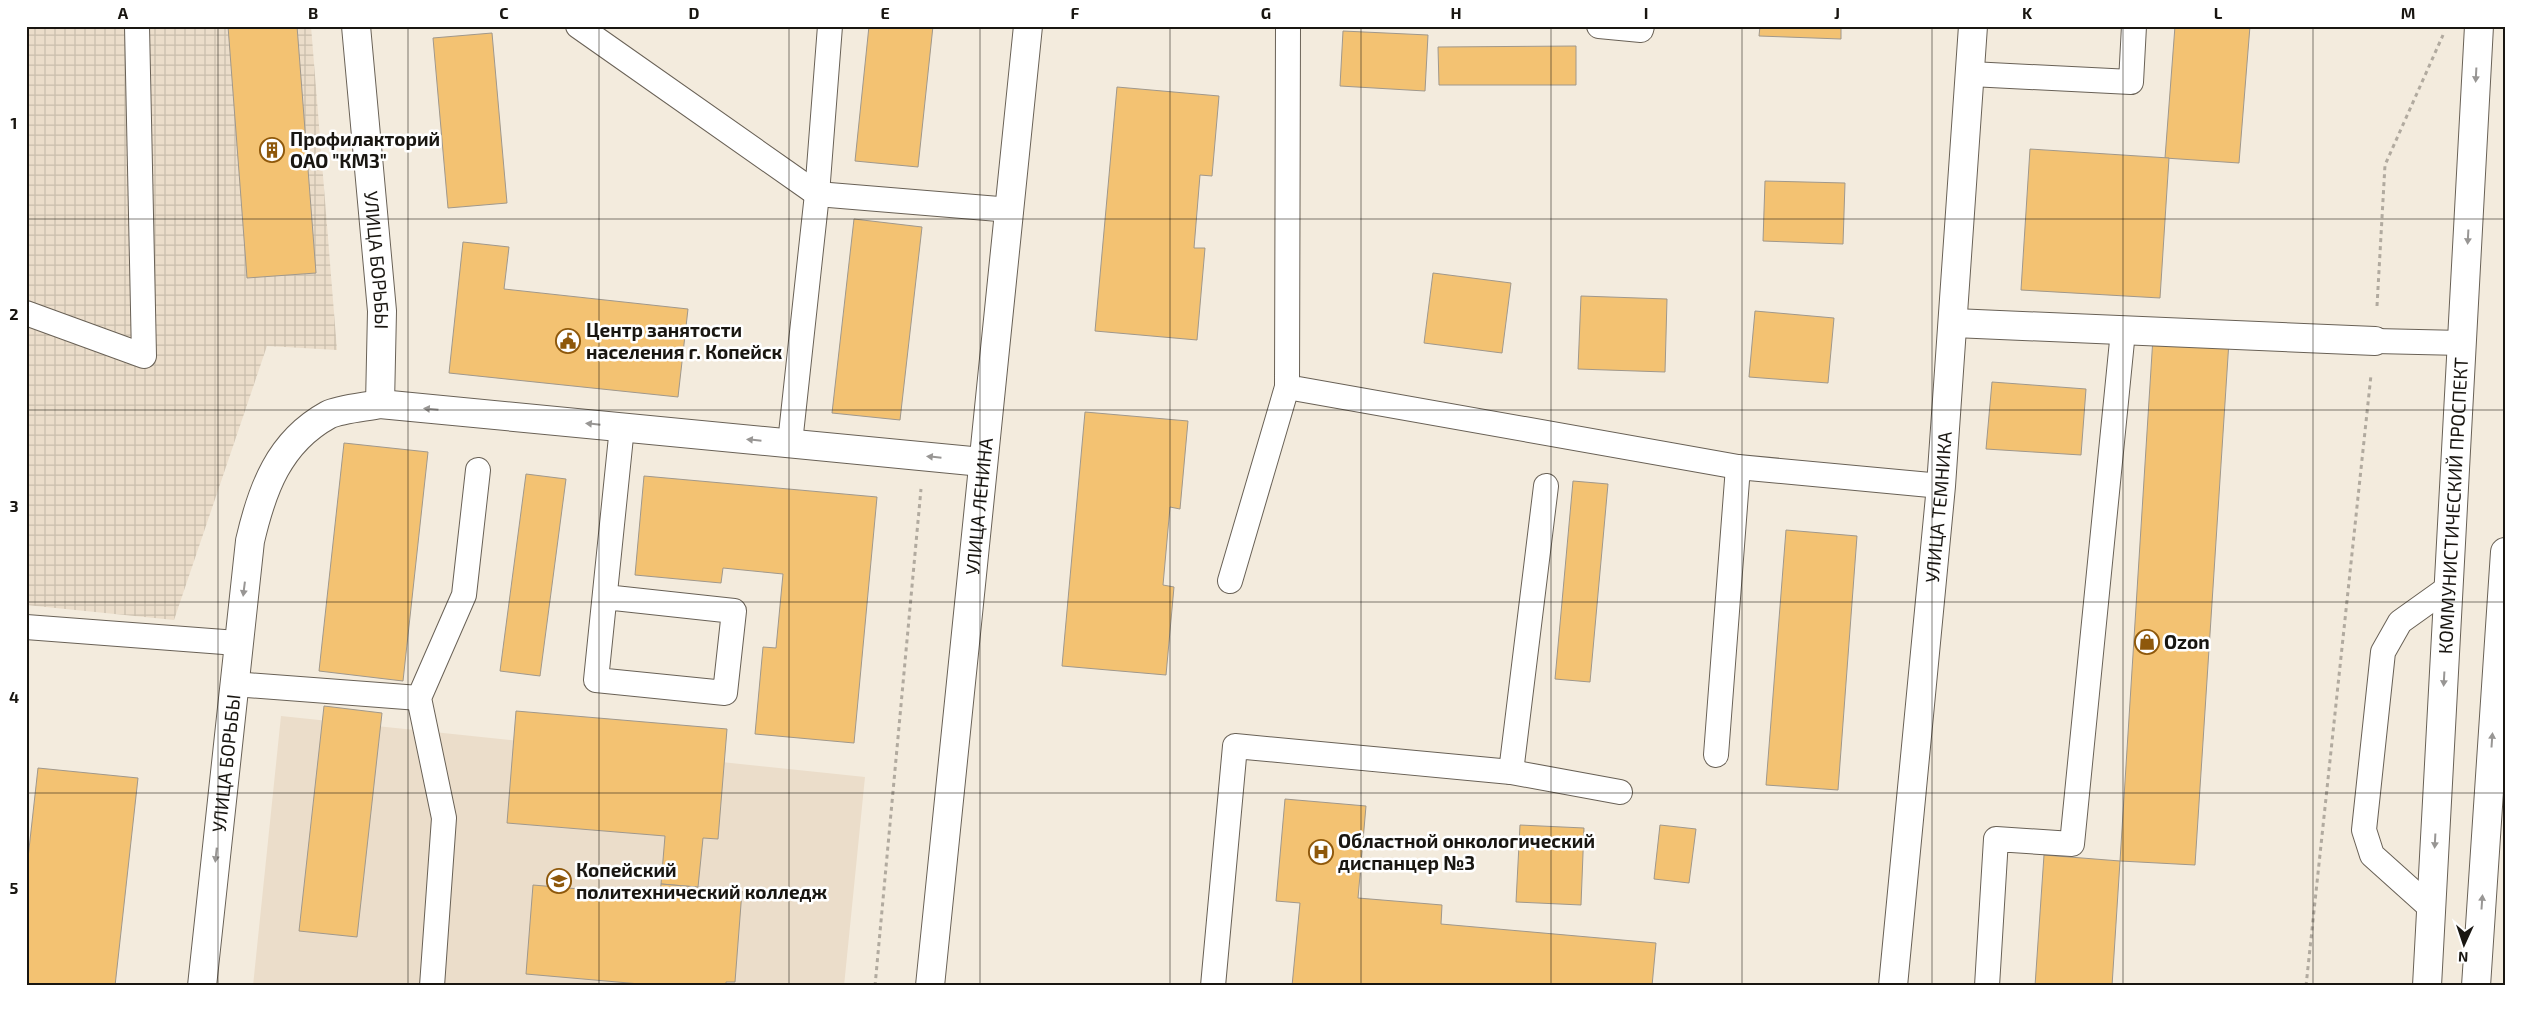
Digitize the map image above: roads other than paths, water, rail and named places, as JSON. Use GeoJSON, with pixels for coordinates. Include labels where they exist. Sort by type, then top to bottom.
{"type":"FeatureCollection","features":[{"type":"Feature","properties":{"kind":"street","name":"УЛИЦА БОРЬБЫ"},"geometry":{"type":"LineString","coordinates":[[356,26],[382,311],[380,404]]}},
{"type":"Feature","properties":{"kind":"street","name":"УЛИЦА ЛЕНИНА"},"geometry":{"type":"LineString","coordinates":[[930,986],[982,462],[1011,210],[1028,26]]}},
{"type":"Feature","properties":{"kind":"street","name":"УЛИЦА ТЕМНИКА"},"geometry":{"type":"LineString","coordinates":[[1894,986],[1942,486],[1973,26]]}},
{"type":"Feature","properties":{"kind":"street","name":"КОММУНИСТИЧЕСКИЙ ПРОСПЕКТ"},"geometry":{"type":"LineString","coordinates":[[2427,986],[2479,26]]}},
{"type":"Feature","properties":{"kind":"street"},"geometry":{"type":"LineString","coordinates":[[1954,323],[2375,341]]}},
{"type":"Feature","properties":{"kind":"street","name":"УЛИЦА БОРЬБЫ"},"geometry":{"type":"LineString","coordinates":[[202,986],[250,541],[260,499],[275,468],[297,437],[329,414],[380,404],[982,462]]}},
{"type":"Feature","properties":{"kind":"street"},"geometry":{"type":"LineString","coordinates":[[2476,986],[2505,552]]}},
{"type":"Feature","properties":{"kind":"lane"},"geometry":{"type":"LineString","coordinates":[[26,313],[144,356],[137,26]]}},
{"type":"Feature","properties":{"kind":"lane"},"geometry":{"type":"LineString","coordinates":[[578,26],[817,194],[1011,210]]}},
{"type":"Feature","properties":{"kind":"lane"},"geometry":{"type":"LineString","coordinates":[[790,443],[817,194],[830,26]]}},
{"type":"Feature","properties":{"kind":"lane"},"geometry":{"type":"LineString","coordinates":[[1230,581],[1287,387],[1288,26]]}},
{"type":"Feature","properties":{"kind":"lane"},"geometry":{"type":"LineString","coordinates":[[1599,26],[1642,30],[1642,26]]}},
{"type":"Feature","properties":{"kind":"lane"},"geometry":{"type":"LineString","coordinates":[[1971,74],[2131,82],[2134,26]]}},
{"type":"Feature","properties":{"kind":"lane"},"geometry":{"type":"LineString","coordinates":[[1987,986],[1996,839],[2072,844],[2122,331]]}},
{"type":"Feature","properties":{"kind":"lane"},"geometry":{"type":"LineString","coordinates":[[2375,341],[2462,343]]}},
{"type":"Feature","properties":{"kind":"lane"},"geometry":{"type":"LineString","coordinates":[[1287,387],[1738,467],[1942,486]]}},
{"type":"Feature","properties":{"kind":"lane"},"geometry":{"type":"LineString","coordinates":[[605,597],[734,611],[725,693],[596,680],[622,427]]}},
{"type":"Feature","properties":{"kind":"lane"},"geometry":{"type":"LineString","coordinates":[[1716,755],[1738,467]]}},
{"type":"Feature","properties":{"kind":"lane"},"geometry":{"type":"LineString","coordinates":[[432,986],[444,818],[419,698],[464,595],[478,470]]}},
{"type":"Feature","properties":{"kind":"lane"},"geometry":{"type":"LineString","coordinates":[[1511,772],[1546,486]]}},
{"type":"Feature","properties":{"kind":"lane"},"geometry":{"type":"LineString","coordinates":[[2432,908],[2372,855],[2364,830],[2383,652],[2400,622],[2449,587]]}},
{"type":"Feature","properties":{"kind":"lane"},"geometry":{"type":"LineString","coordinates":[[26,627],[238,643]]}},
{"type":"Feature","properties":{"kind":"lane"},"geometry":{"type":"LineString","coordinates":[[234,684],[419,698]]}},
{"type":"Feature","properties":{"kind":"lane"},"geometry":{"type":"LineString","coordinates":[[1213,986],[1236,746],[1511,772],[1620,792]]}},
{"type":"Feature","properties":{"kind":"place","name":"Профилакторий ОАО \"КМЗ\""},"geometry":{"type":"Point","coordinates":[272,150]}},
{"type":"Feature","properties":{"kind":"place","name":"Центр занятости населения г. Копейск"},"geometry":{"type":"Point","coordinates":[568,341]}},
{"type":"Feature","properties":{"kind":"place","name":"Ozon"},"geometry":{"type":"Point","coordinates":[2147,642]}},
{"type":"Feature","properties":{"kind":"place","name":"Областной онкологический диспанцер №3"},"geometry":{"type":"Point","coordinates":[1321,852]}},
{"type":"Feature","properties":{"kind":"place","name":"Копейский политехнический колледж"},"geometry":{"type":"Point","coordinates":[559,881]}}]}
